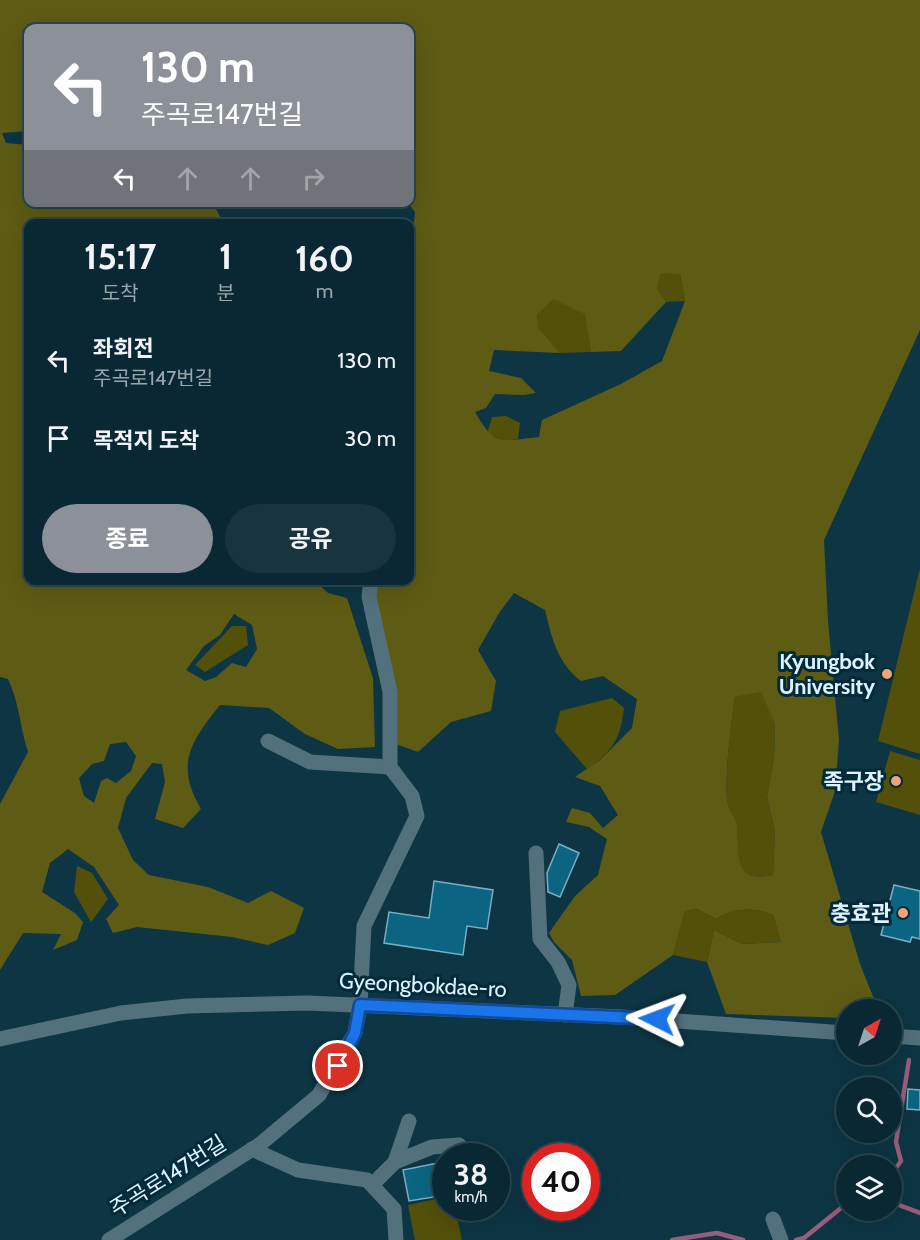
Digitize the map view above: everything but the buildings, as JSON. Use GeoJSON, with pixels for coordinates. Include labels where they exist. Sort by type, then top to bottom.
{"type":"FeatureCollection","features":[{"type":"Feature","properties":{"kind":"street"},"geometry":{"type":"LineString","coordinates":[[268,741],[310,762],[390,767],[390,692],[369,597],[370,585]]}},
{"type":"Feature","properties":{"kind":"street","name":"주곡로147번길"},"geometry":{"type":"LineString","coordinates":[[109,1240],[252,1149],[296,1117],[319,1095],[355,1033],[360,1005],[364,926],[417,816],[412,796],[390,767]]}},
{"type":"Feature","properties":{"kind":"street"},"geometry":{"type":"LineString","coordinates":[[536,853],[540,939],[558,962],[568,985],[565,1015]]}},
{"type":"Feature","properties":{"kind":"street","name":"Gyeongbokdae-ro"},"geometry":{"type":"LineString","coordinates":[[0,1039],[120,1013],[187,1006],[360,1005],[716,1022],[836,1032]]}},
{"type":"Feature","properties":{"kind":"street"},"geometry":{"type":"LineString","coordinates":[[902,1037],[920,1038]]}},
{"type":"Feature","properties":{"kind":"street"},"geometry":{"type":"LineString","coordinates":[[395,1162],[409,1121]]}},
{"type":"Feature","properties":{"kind":"street"},"geometry":{"type":"LineString","coordinates":[[396,1240],[394,1209],[372,1185],[395,1162],[432,1147]]}},
{"type":"Feature","properties":{"kind":"street","name":"주곡로147번길"},"geometry":{"type":"LineString","coordinates":[[252,1149],[298,1170],[367,1180],[372,1185]]}},
{"type":"Feature","properties":{"kind":"street"},"geometry":{"type":"LineString","coordinates":[[773,1219],[780,1237]]}},
{"type":"Feature","properties":{"kind":"shaded area"},"geometry":{"type":"Polygon","coordinates":[[[0,0],[920,0],[920,330],[824,540],[828,621],[839,740],[835,791],[821,832],[860,964],[874,999],[836,999],[836,1018],[726,1014],[707,962],[714,930],[742,944],[781,942],[773,915],[759,911],[737,910],[716,919],[697,909],[685,911],[673,955],[615,995],[581,996],[572,960],[554,942],[549,933],[575,896],[598,875],[607,839],[589,827],[566,822],[572,808],[590,813],[603,828],[618,815],[600,786],[575,777],[600,760],[632,728],[637,699],[603,676],[581,681],[561,658],[550,631],[545,610],[514,593],[499,613],[478,650],[496,681],[491,711],[451,722],[418,752],[396,744],[375,597],[378,585],[414,585],[415,212],[411,207],[414,207],[414,24],[24,24],[24,131],[2,133],[6,143],[24,145],[24,207],[215,207],[221,219],[24,219],[24,585],[319,585],[328,593],[347,598],[373,678],[375,747],[338,749],[305,734],[269,708],[220,705],[201,731],[190,754],[189,779],[201,809],[183,828],[155,819],[165,782],[162,764],[152,763],[126,798],[118,828],[133,860],[149,875],[208,887],[248,903],[271,891],[304,908],[295,933],[268,945],[232,937],[137,927],[113,933],[106,919],[119,905],[94,867],[68,849],[50,863],[42,892],[75,913],[83,922],[77,940],[53,950],[61,934],[23,933],[0,970],[0,804],[28,752],[8,679],[0,677],[0,0]],[[661,273],[657,288],[666,302],[621,351],[591,352],[585,314],[553,299],[537,315],[539,328],[560,353],[494,350],[489,371],[521,378],[536,393],[495,394],[486,408],[475,412],[488,431],[494,436],[508,440],[539,437],[542,420],[621,384],[662,361],[685,301],[680,274],[661,273]],[[234,614],[220,635],[204,646],[186,670],[205,681],[216,677],[232,663],[246,667],[257,649],[252,625],[234,614]],[[761,692],[735,697],[728,752],[728,804],[737,825],[740,864],[750,875],[760,877],[773,875],[775,831],[767,797],[774,758],[775,724],[761,692]],[[126,742],[110,744],[104,761],[92,764],[79,778],[84,796],[94,803],[101,781],[107,778],[116,783],[131,771],[136,756],[126,742]]]}},
{"type":"Feature","properties":{"kind":"shaded area"},"geometry":{"type":"Polygon","coordinates":[[[661,272],[680,274],[685,301],[666,302],[657,288],[661,272]]]}},
{"type":"Feature","properties":{"kind":"shaded area"},"geometry":{"type":"Polygon","coordinates":[[[553,298],[586,314],[591,352],[560,353],[539,328],[537,315],[553,298]]]}},
{"type":"Feature","properties":{"kind":"shaded area"},"geometry":{"type":"Polygon","coordinates":[[[506,416],[520,423],[518,439],[505,441],[487,433],[492,417],[506,416]]]}},
{"type":"Feature","properties":{"kind":"shaded area"},"geometry":{"type":"Polygon","coordinates":[[[920,568],[920,754],[878,741],[920,568]]]}},
{"type":"Feature","properties":{"kind":"shaded area"},"geometry":{"type":"Polygon","coordinates":[[[232,626],[246,626],[248,645],[205,672],[195,665],[232,626]]]}},
{"type":"Feature","properties":{"kind":"shaded area"},"geometry":{"type":"Polygon","coordinates":[[[762,691],[775,724],[774,758],[767,797],[775,831],[773,875],[759,877],[744,871],[740,864],[737,825],[728,804],[727,782],[728,752],[735,697],[762,691]]]}},
{"type":"Feature","properties":{"kind":"shaded area"},"geometry":{"type":"Polygon","coordinates":[[[612,698],[624,708],[617,737],[609,750],[587,769],[555,732],[560,711],[612,698]]]}},
{"type":"Feature","properties":{"kind":"shaded area","name":"족구장"},"geometry":{"type":"Polygon","coordinates":[[[890,751],[920,760],[920,815],[876,802],[890,751]]]}},
{"type":"Feature","properties":{"kind":"shaded area"},"geometry":{"type":"Polygon","coordinates":[[[77,866],[92,873],[108,899],[91,922],[74,892],[77,866]]]}},
{"type":"Feature","properties":{"kind":"shaded area"},"geometry":{"type":"Polygon","coordinates":[[[697,909],[716,919],[730,912],[744,909],[773,915],[781,942],[742,944],[714,930],[707,962],[673,955],[685,911],[697,909]]]}},
{"type":"Feature","properties":{"kind":"shaded area"},"geometry":{"type":"Polygon","coordinates":[[[432,1200],[432,1221],[458,1221],[462,1240],[415,1240],[408,1205],[432,1200]]]}},
{"type":"Feature","properties":{"kind":"waterway"},"geometry":{"type":"LineString","coordinates":[[899,1155],[896,1142],[909,1060]]}},
{"type":"Feature","properties":{"kind":"waterway"},"geometry":{"type":"LineString","coordinates":[[902,1206],[920,1213]]}},
{"type":"Feature","properties":{"kind":"waterway"},"geometry":{"type":"LineString","coordinates":[[796,1240],[804,1238],[836,1212]]}},
{"type":"Feature","properties":{"kind":"waterway"},"geometry":{"type":"LineString","coordinates":[[672,1240],[717,1233],[743,1240]]}},
{"type":"Feature","properties":{"kind":"place","name":"Kyungbok University"},"geometry":{"type":"Point","coordinates":[887,674]}},
{"type":"Feature","properties":{"kind":"place","name":"족구장"},"geometry":{"type":"Point","coordinates":[896,781]}},
{"type":"Feature","properties":{"kind":"place","name":"충효관"},"geometry":{"type":"Point","coordinates":[903,913]}},
{"type":"Feature","properties":{"kind":"route"},"geometry":{"type":"LineString","coordinates":[[338,1066],[355,1033],[360,1005],[657,1019]]}}]}
